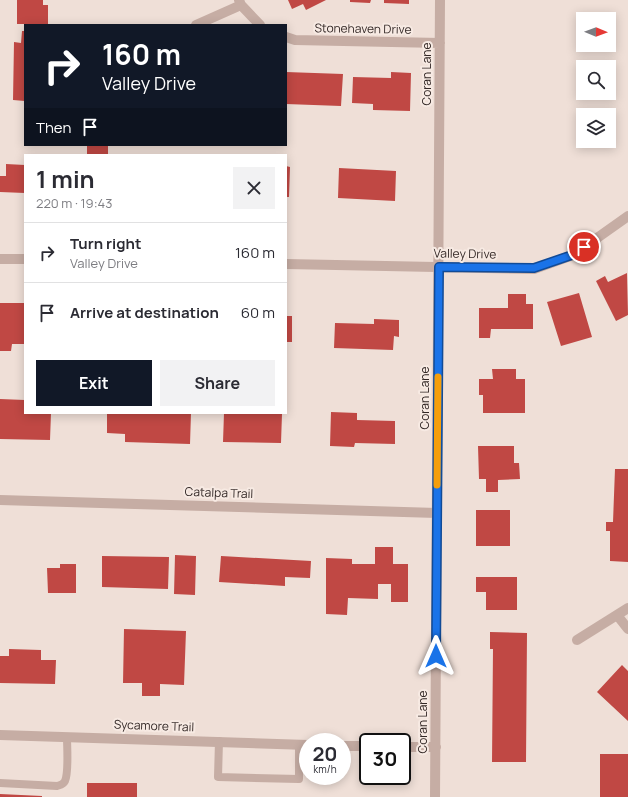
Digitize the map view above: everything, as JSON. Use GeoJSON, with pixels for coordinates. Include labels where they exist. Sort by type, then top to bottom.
{"type":"FeatureCollection","features":[{"type":"Feature","properties":{"kind":"street","name":"Coran Lane"},"geometry":{"type":"LineString","coordinates":[[435,797],[440,0]]}},
{"type":"Feature","properties":{"kind":"street"},"geometry":{"type":"LineString","coordinates":[[198,24],[240,2],[259,24]]}},
{"type":"Feature","properties":{"kind":"street","name":"Stonehaven Drive"},"geometry":{"type":"LineString","coordinates":[[287,37],[295,40],[440,44]]}},
{"type":"Feature","properties":{"kind":"street","name":"Valley Drive"},"geometry":{"type":"LineString","coordinates":[[287,264],[534,268],[572,255],[628,216]]}},
{"type":"Feature","properties":{"kind":"street"},"geometry":{"type":"LineString","coordinates":[[0,258],[24,259]]}},
{"type":"Feature","properties":{"kind":"street","name":"Catalpa Trail"},"geometry":{"type":"LineString","coordinates":[[0,500],[437,513]]}},
{"type":"Feature","properties":{"kind":"street"},"geometry":{"type":"LineString","coordinates":[[577,640],[628,608]]}},
{"type":"Feature","properties":{"kind":"street"},"geometry":{"type":"LineString","coordinates":[[617,615],[628,629]]}},
{"type":"Feature","properties":{"kind":"street","name":"Sycamore Trail"},"geometry":{"type":"LineString","coordinates":[[0,735],[299,745]]}},
{"type":"Feature","properties":{"kind":"street"},"geometry":{"type":"LineString","coordinates":[[411,747],[436,747]]}},
{"type":"Feature","properties":{"kind":"lane"},"geometry":{"type":"LineString","coordinates":[[0,782],[57,786],[62,785],[65,781],[66,774],[68,737]]}},
{"type":"Feature","properties":{"kind":"lane"},"geometry":{"type":"LineString","coordinates":[[219,741],[218,777],[299,779]]}},
{"type":"Feature","properties":{"kind":"building"},"geometry":{"type":"Polygon","coordinates":[[[17,0],[43,0],[43,5],[48,5],[48,24],[17,24],[17,0]]]}},
{"type":"Feature","properties":{"kind":"building"},"geometry":{"type":"Polygon","coordinates":[[[288,0],[326,0],[306,10],[303,4],[292,9],[288,0]]]}},
{"type":"Feature","properties":{"kind":"building"},"geometry":{"type":"Polygon","coordinates":[[[350,0],[371,0],[370,3],[350,2],[350,0]]]}},
{"type":"Feature","properties":{"kind":"building"},"geometry":{"type":"Polygon","coordinates":[[[384,0],[409,0],[409,4],[384,3],[384,0]]]}},
{"type":"Feature","properties":{"kind":"building"},"geometry":{"type":"Polygon","coordinates":[[[22,31],[24,31],[24,101],[13,100],[14,42],[21,43],[22,31]]]}},
{"type":"Feature","properties":{"kind":"building"},"geometry":{"type":"Polygon","coordinates":[[[287,72],[343,74],[341,106],[287,104],[287,72]]]}},
{"type":"Feature","properties":{"kind":"building"},"geometry":{"type":"Polygon","coordinates":[[[391,72],[411,73],[410,111],[373,110],[373,104],[352,103],[353,77],[391,78],[391,72]]]}},
{"type":"Feature","properties":{"kind":"building"},"geometry":{"type":"Polygon","coordinates":[[[87,146],[108,146],[108,154],[87,154],[87,146]]]}},
{"type":"Feature","properties":{"kind":"building"},"geometry":{"type":"Polygon","coordinates":[[[6,164],[24,165],[24,193],[0,192],[0,176],[6,176],[6,164]]]}},
{"type":"Feature","properties":{"kind":"building"},"geometry":{"type":"Polygon","coordinates":[[[287,166],[290,167],[289,197],[287,197],[287,166]]]}},
{"type":"Feature","properties":{"kind":"building"},"geometry":{"type":"Polygon","coordinates":[[[339,168],[396,171],[395,201],[338,198],[339,168]]]}},
{"type":"Feature","properties":{"kind":"building"},"geometry":{"type":"Polygon","coordinates":[[[627,273],[628,315],[616,321],[596,281],[605,276],[608,282],[627,273]]]}},
{"type":"Feature","properties":{"kind":"building"},"geometry":{"type":"Polygon","coordinates":[[[579,293],[592,337],[561,346],[547,302],[579,293]]]}},
{"type":"Feature","properties":{"kind":"building"},"geometry":{"type":"Polygon","coordinates":[[[508,294],[526,294],[526,304],[533,304],[533,329],[491,329],[490,338],[479,338],[479,308],[508,308],[508,294]]]}},
{"type":"Feature","properties":{"kind":"building"},"geometry":{"type":"Polygon","coordinates":[[[0,303],[24,303],[24,344],[12,344],[11,351],[0,351],[0,303]]]}},
{"type":"Feature","properties":{"kind":"building"},"geometry":{"type":"Polygon","coordinates":[[[287,316],[292,316],[292,342],[287,342],[287,316]]]}},
{"type":"Feature","properties":{"kind":"building"},"geometry":{"type":"Polygon","coordinates":[[[374,319],[399,320],[399,337],[394,336],[393,350],[334,348],[335,323],[374,324],[374,319]]]}},
{"type":"Feature","properties":{"kind":"building"},"geometry":{"type":"Polygon","coordinates":[[[492,369],[516,369],[516,379],[525,379],[525,413],[483,413],[483,395],[479,395],[479,379],[493,379],[492,369]]]}},
{"type":"Feature","properties":{"kind":"building"},"geometry":{"type":"Polygon","coordinates":[[[0,399],[24,400],[24,414],[51,414],[50,440],[0,439],[0,399]]]}},
{"type":"Feature","properties":{"kind":"building"},"geometry":{"type":"Polygon","coordinates":[[[331,412],[357,413],[357,420],[395,421],[395,444],[355,443],[354,447],[330,446],[331,412]]]}},
{"type":"Feature","properties":{"kind":"building"},"geometry":{"type":"Polygon","coordinates":[[[107,414],[191,414],[190,444],[125,442],[125,434],[107,433],[107,414]]]}},
{"type":"Feature","properties":{"kind":"building"},"geometry":{"type":"Polygon","coordinates":[[[224,414],[282,414],[281,443],[223,442],[224,414]]]}},
{"type":"Feature","properties":{"kind":"building"},"geometry":{"type":"Polygon","coordinates":[[[478,446],[514,446],[514,463],[519,463],[520,479],[498,480],[498,492],[486,492],[486,479],[479,479],[478,446]]]}},
{"type":"Feature","properties":{"kind":"building"},"geometry":{"type":"Polygon","coordinates":[[[615,469],[628,469],[628,562],[610,561],[610,531],[606,531],[606,522],[613,522],[615,469]]]}},
{"type":"Feature","properties":{"kind":"building"},"geometry":{"type":"Polygon","coordinates":[[[476,510],[510,510],[510,546],[476,546],[476,510]]]}},
{"type":"Feature","properties":{"kind":"building"},"geometry":{"type":"Polygon","coordinates":[[[375,547],[393,547],[393,564],[408,564],[408,602],[391,602],[391,584],[378,584],[378,599],[348,598],[347,615],[326,614],[326,558],[352,559],[352,564],[375,564],[375,547]]]}},
{"type":"Feature","properties":{"kind":"building"},"geometry":{"type":"Polygon","coordinates":[[[175,555],[196,556],[195,595],[174,594],[175,555]]]}},
{"type":"Feature","properties":{"kind":"building"},"geometry":{"type":"Polygon","coordinates":[[[102,556],[169,557],[168,589],[102,587],[102,556]]]}},
{"type":"Feature","properties":{"kind":"building"},"geometry":{"type":"Polygon","coordinates":[[[221,556],[311,561],[310,578],[285,577],[285,586],[219,582],[221,556]]]}},
{"type":"Feature","properties":{"kind":"building"},"geometry":{"type":"Polygon","coordinates":[[[60,564],[76,564],[76,593],[48,593],[47,568],[60,568],[60,564]]]}},
{"type":"Feature","properties":{"kind":"building"},"geometry":{"type":"Polygon","coordinates":[[[476,577],[517,577],[517,610],[486,610],[486,592],[476,592],[476,577]]]}},
{"type":"Feature","properties":{"kind":"building"},"geometry":{"type":"Polygon","coordinates":[[[124,629],[186,631],[184,685],[160,684],[160,696],[142,696],[142,683],[123,683],[124,629]]]}},
{"type":"Feature","properties":{"kind":"building"},"geometry":{"type":"Polygon","coordinates":[[[490,632],[527,633],[526,762],[492,762],[493,649],[490,649],[490,632]]]}},
{"type":"Feature","properties":{"kind":"building"},"geometry":{"type":"Polygon","coordinates":[[[9,649],[41,650],[41,660],[56,660],[55,684],[0,683],[0,656],[9,656],[9,649]]]}},
{"type":"Feature","properties":{"kind":"building"},"geometry":{"type":"Polygon","coordinates":[[[622,665],[628,671],[628,721],[597,692],[622,665]]]}},
{"type":"Feature","properties":{"kind":"building"},"geometry":{"type":"Polygon","coordinates":[[[600,754],[628,754],[628,797],[600,797],[600,754]]]}},
{"type":"Feature","properties":{"kind":"building"},"geometry":{"type":"Polygon","coordinates":[[[87,783],[137,783],[137,797],[87,797],[87,783]]]}},
{"type":"Feature","properties":{"kind":"building"},"geometry":{"type":"Polygon","coordinates":[[[0,794],[42,796],[42,797],[0,797],[0,794]]]}},
{"type":"Feature","properties":{"kind":"slow traffic"},"geometry":{"type":"LineString","coordinates":[[437,485],[438,377]]}},
{"type":"Feature","properties":{"kind":"route"},"geometry":{"type":"LineString","coordinates":[[436,656],[439,267],[534,268],[572,255],[584,247]]}}]}
